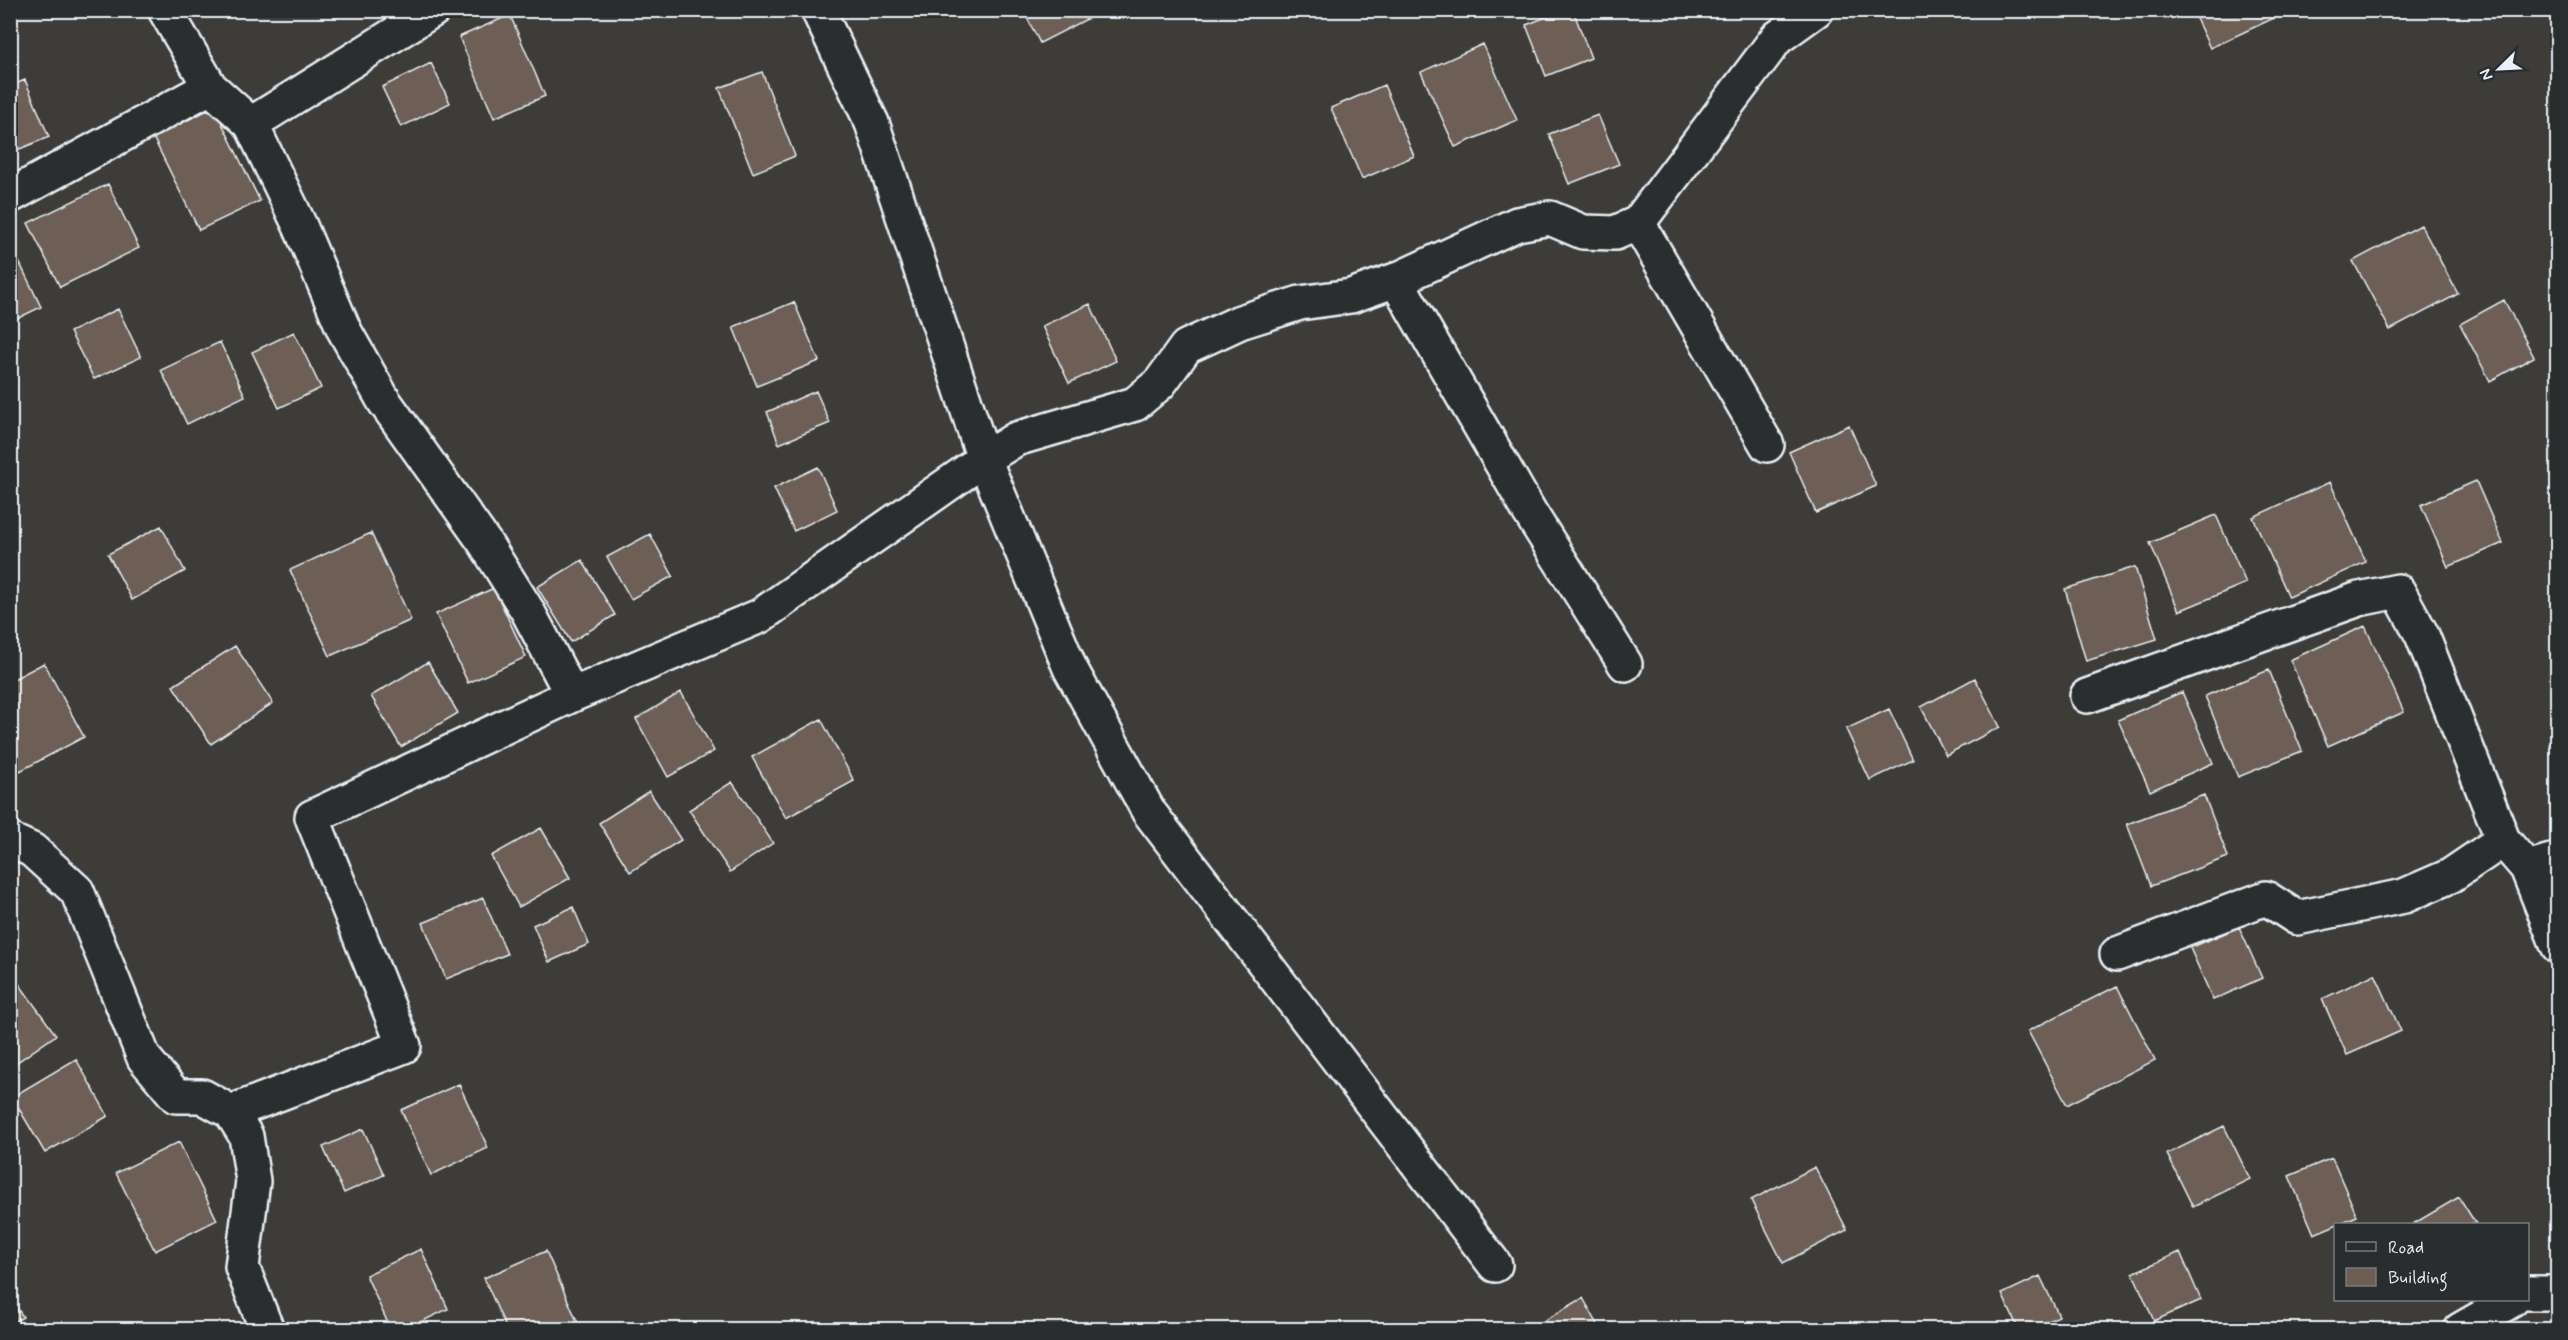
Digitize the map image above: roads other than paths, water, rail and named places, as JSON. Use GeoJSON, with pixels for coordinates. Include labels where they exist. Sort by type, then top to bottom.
{"type":"FeatureCollection","features":[{"type":"Feature","properties":{"kind":"street"},"geometry":{"type":"LineString","coordinates":[[165,10],[210,87],[251,124],[300,226],[335,311],[367,370],[390,410],[485,543],[532,620],[572,695]]}},
{"type":"Feature","properties":{"kind":"street"},"geometry":{"type":"LineString","coordinates":[[251,124],[434,10]]}},
{"type":"Feature","properties":{"kind":"street"},"geometry":{"type":"LineString","coordinates":[[818,10],[872,123],[984,459],[1070,668],[1149,812],[1495,1265]]}},
{"type":"Feature","properties":{"kind":"street"},"geometry":{"type":"LineString","coordinates":[[231,1112],[404,1046],[312,817],[572,695],[760,616],[1016,439],[1135,404],[1160,383],[1186,347],[1239,322],[1300,303],[1351,296],[1396,280],[1517,224],[1550,218],[1583,232],[1615,233],[1638,223],[1777,38],[1816,10]]}},
{"type":"Feature","properties":{"kind":"street"},"geometry":{"type":"LineString","coordinates":[[10,196],[210,87]]}},
{"type":"Feature","properties":{"kind":"street"},"geometry":{"type":"LineString","coordinates":[[1638,223],[1767,445]]}},
{"type":"Feature","properties":{"kind":"street"},"geometry":{"type":"LineString","coordinates":[[1396,280],[1529,510],[1625,664]]}},
{"type":"Feature","properties":{"kind":"street"},"geometry":{"type":"LineString","coordinates":[[2087,696],[2359,599],[2398,591],[2422,635],[2503,840],[2542,864],[2558,946]]}},
{"type":"Feature","properties":{"kind":"street"},"geometry":{"type":"LineString","coordinates":[[10,840],[32,850],[77,891],[144,1058],[176,1096],[202,1096],[231,1112],[246,1136],[253,1181],[242,1267],[267,1329]]}},
{"type":"Feature","properties":{"kind":"street"},"geometry":{"type":"LineString","coordinates":[[2117,954],[2266,898],[2297,918],[2404,896],[2450,876],[2503,840]]}},
{"type":"Feature","properties":{"kind":"street"},"geometry":{"type":"LineString","coordinates":[[2529,1293],[2558,1293]]}},
{"type":"Feature","properties":{"kind":"street"},"geometry":{"type":"LineString","coordinates":[[2460,1329],[2509,1301]]}}]}
